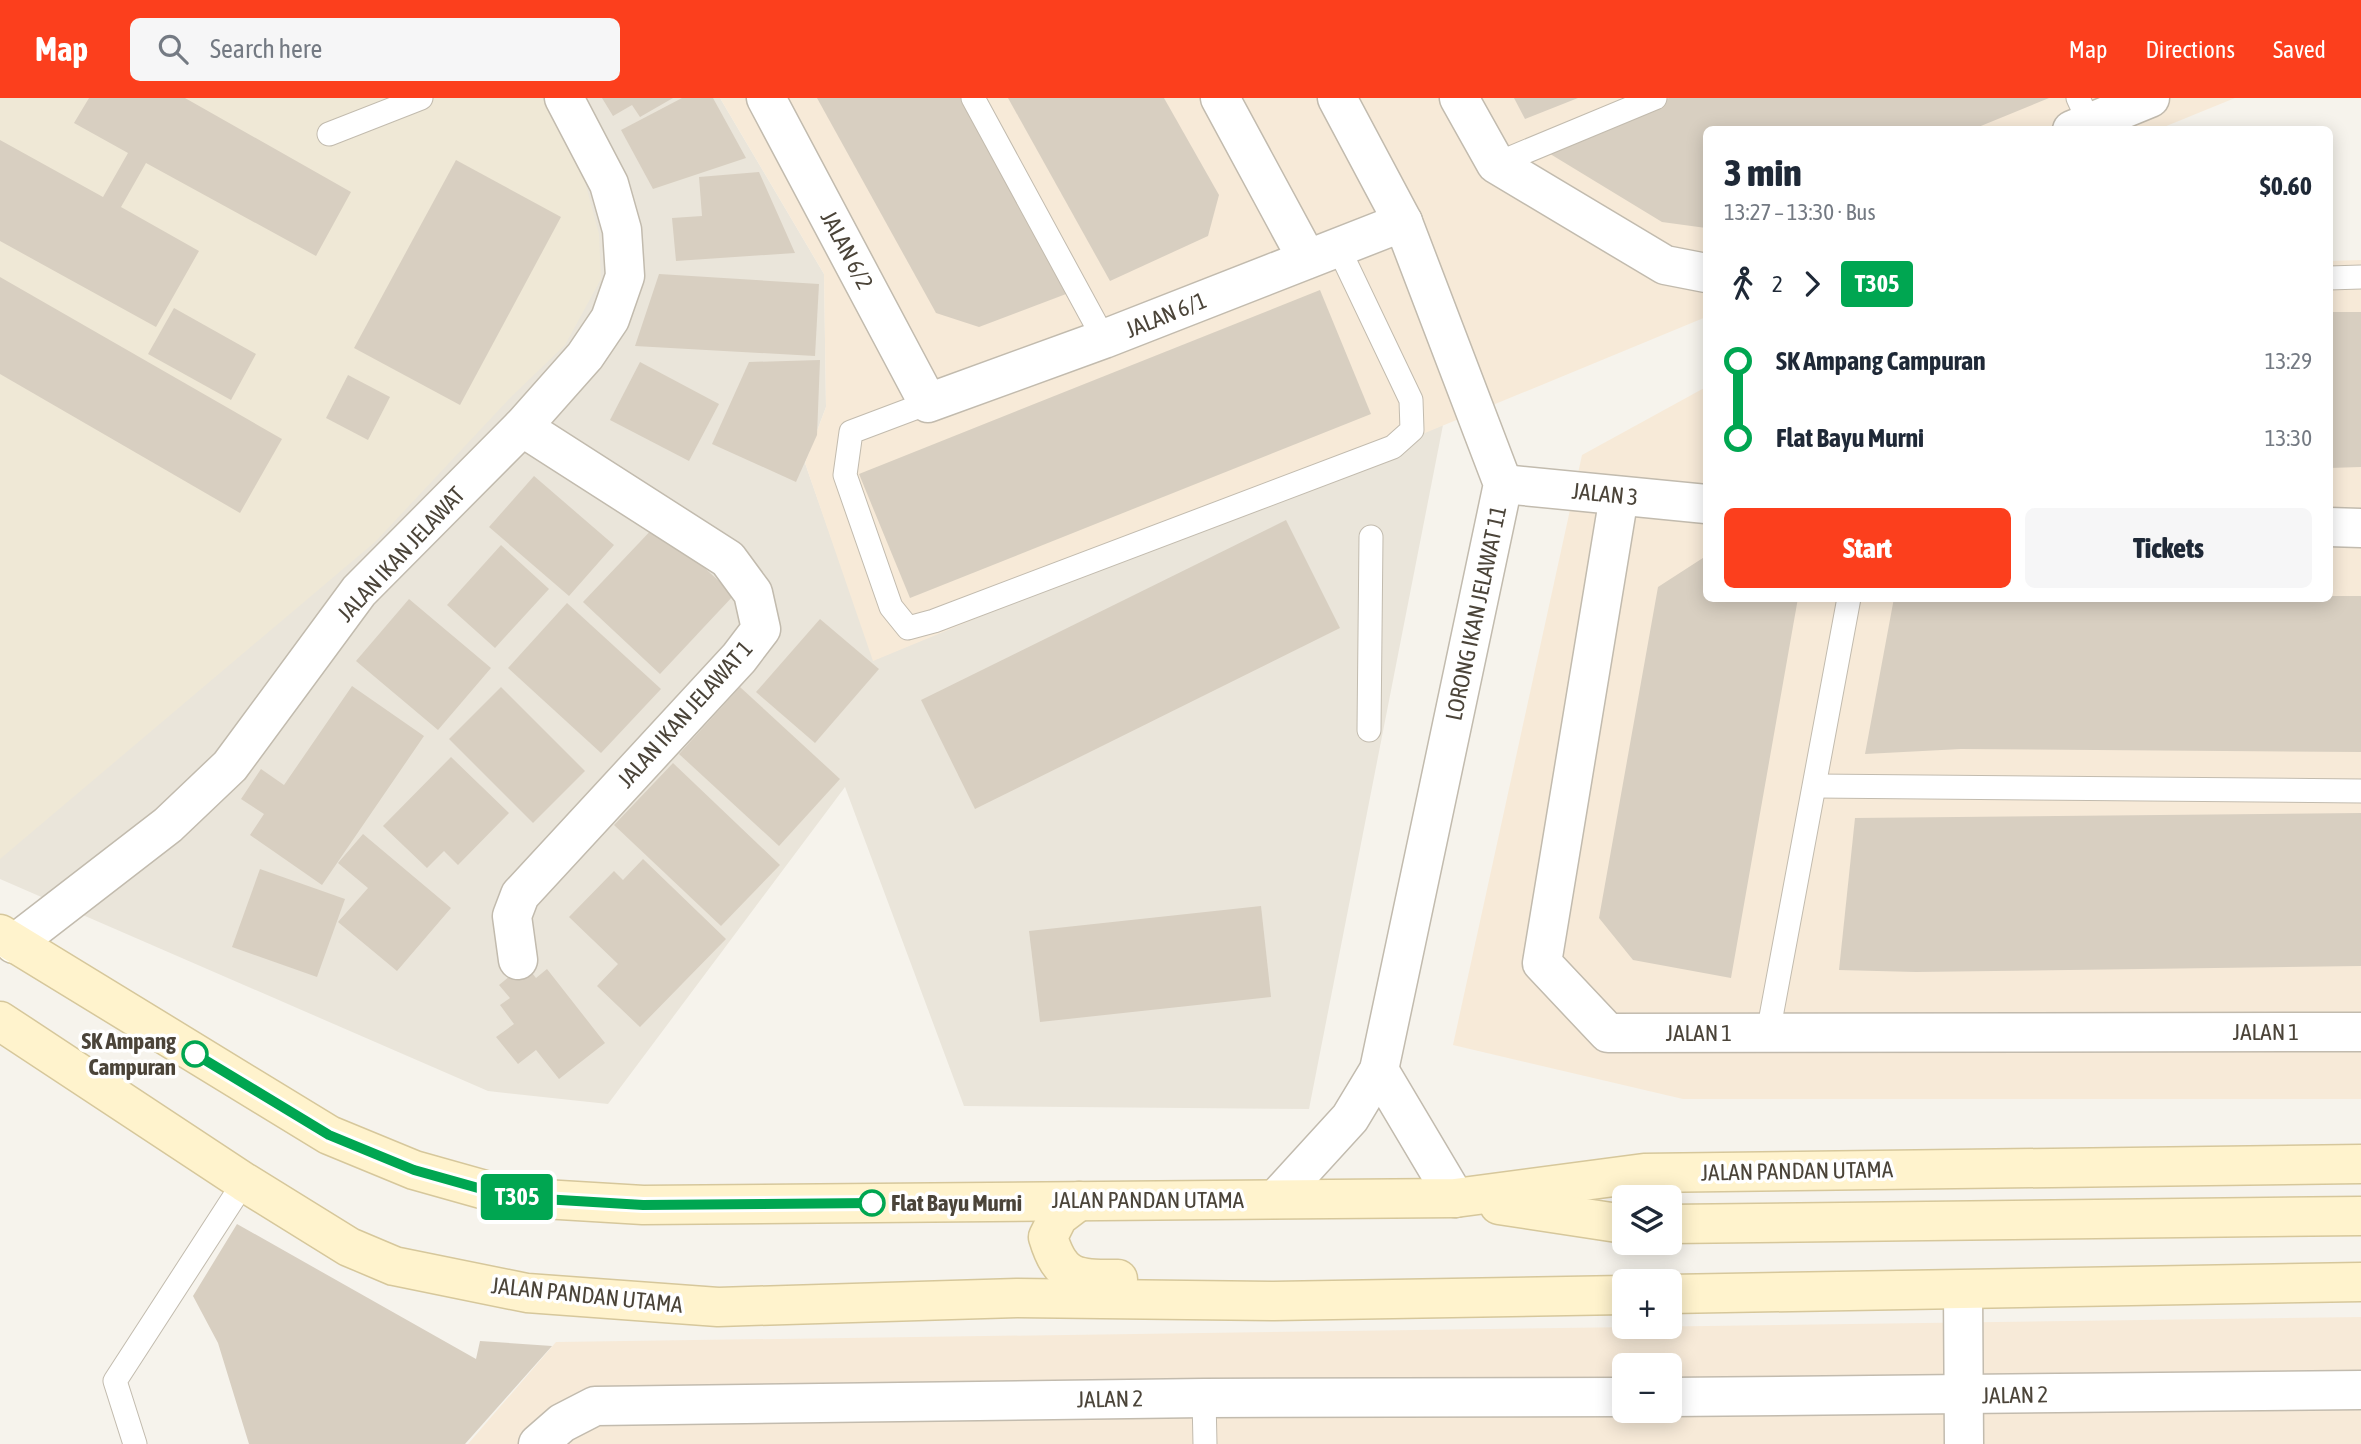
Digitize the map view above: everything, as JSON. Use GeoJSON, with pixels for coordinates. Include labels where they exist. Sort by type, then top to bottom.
{"type":"FeatureCollection","features":[{"type":"Feature","properties":{"kind":"main road","name":"JALAN PANDAN UTAMA"},"geometry":{"type":"LineString","coordinates":[[7,939],[329,1135],[414,1170],[510,1197],[643,1205],[1455,1198],[1644,1173],[2361,1164]]}},
{"type":"Feature","properties":{"kind":"main road","name":"JALAN PANDAN UTAMA"},"geometry":{"type":"LineString","coordinates":[[0,1021],[244,1182],[349,1247],[394,1266],[527,1293],[718,1307],[1017,1298],[1274,1301],[1612,1295]]}},
{"type":"Feature","properties":{"kind":"main road"},"geometry":{"type":"LineString","coordinates":[[1455,1198],[1612,1222]]}},
{"type":"Feature","properties":{"kind":"main road"},"geometry":{"type":"LineString","coordinates":[[1079,1201],[1058,1217],[1048,1237],[1055,1261],[1078,1279],[1223,1281],[1274,1301]]}},
{"type":"Feature","properties":{"kind":"main road"},"geometry":{"type":"LineString","coordinates":[[1682,1224],[2361,1216]]}},
{"type":"Feature","properties":{"kind":"main road"},"geometry":{"type":"LineString","coordinates":[[1682,1294],[2361,1282]]}},
{"type":"Feature","properties":{"kind":"street","name":"JALAN IKAN JELAWAT"},"geometry":{"type":"LineString","coordinates":[[7,939],[168,825],[230,766],[359,591],[522,427],[585,356],[610,319],[625,276],[622,230],[610,184],[564,98]]}},
{"type":"Feature","properties":{"kind":"street","name":"JALAN 6/2"},"geometry":{"type":"LineString","coordinates":[[766,98],[928,402]]}},
{"type":"Feature","properties":{"kind":"street"},"geometry":{"type":"LineString","coordinates":[[1220,98],[1323,253]]}},
{"type":"Feature","properties":{"kind":"street","name":"LORONG IKAN JELAWAT 11"},"geometry":{"type":"LineString","coordinates":[[1276,1199],[1350,1118],[1379,1070],[1503,484],[1403,222],[1338,98]]}},
{"type":"Feature","properties":{"kind":"street"},"geometry":{"type":"LineString","coordinates":[[1459,98],[1496,164],[1665,265],[1703,272]]}},
{"type":"Feature","properties":{"kind":"street"},"geometry":{"type":"LineString","coordinates":[[2080,117],[2150,98]]}},
{"type":"Feature","properties":{"kind":"street","name":"JALAN 6/1"},"geometry":{"type":"LineString","coordinates":[[928,402],[1104,339],[1403,222]]}},
{"type":"Feature","properties":{"kind":"street","name":"JALAN IKAN JELAWAT 1"},"geometry":{"type":"LineString","coordinates":[[518,960],[512,916],[520,895],[739,658],[761,629],[753,593],[728,559],[522,427]]}},
{"type":"Feature","properties":{"kind":"street","name":"JALAN 3"},"geometry":{"type":"LineString","coordinates":[[1503,484],[1703,504]]}},
{"type":"Feature","properties":{"kind":"street","name":"JALAN 1"},"geometry":{"type":"LineString","coordinates":[[1619,496],[1542,963],[1608,1033],[2361,1032]]}},
{"type":"Feature","properties":{"kind":"street"},"geometry":{"type":"LineString","coordinates":[[2333,527],[2361,527]]}},
{"type":"Feature","properties":{"kind":"street"},"geometry":{"type":"LineString","coordinates":[[1379,1070],[1455,1198]]}},
{"type":"Feature","properties":{"kind":"street"},"geometry":{"type":"LineString","coordinates":[[1963,1290],[1965,1444]]}},
{"type":"Feature","properties":{"kind":"street","name":"JALAN 2"},"geometry":{"type":"LineString","coordinates":[[1682,1396],[1964,1396],[2361,1390]]}},
{"type":"Feature","properties":{"kind":"street","name":"JALAN 2"},"geometry":{"type":"LineString","coordinates":[[538,1444],[562,1423],[595,1406],[1204,1398],[1612,1397]]}},
{"type":"Feature","properties":{"kind":"lane"},"geometry":{"type":"LineString","coordinates":[[329,134],[421,98]]}},
{"type":"Feature","properties":{"kind":"lane"},"geometry":{"type":"LineString","coordinates":[[973,98],[1104,339]]}},
{"type":"Feature","properties":{"kind":"lane"},"geometry":{"type":"LineString","coordinates":[[1496,164],[1655,98]]}},
{"type":"Feature","properties":{"kind":"lane"},"geometry":{"type":"LineString","coordinates":[[928,402],[850,432],[845,475],[891,607],[908,628],[933,621],[1393,447],[1412,430],[1412,400],[1323,253]]}},
{"type":"Feature","properties":{"kind":"lane"},"geometry":{"type":"LineString","coordinates":[[2333,278],[2361,277]]}},
{"type":"Feature","properties":{"kind":"lane"},"geometry":{"type":"LineString","coordinates":[[1369,730],[1371,537]]}},
{"type":"Feature","properties":{"kind":"lane"},"geometry":{"type":"LineString","coordinates":[[1768,1033],[1848,602]]}},
{"type":"Feature","properties":{"kind":"lane"},"geometry":{"type":"LineString","coordinates":[[1816,786],[2361,791]]}},
{"type":"Feature","properties":{"kind":"lane"},"geometry":{"type":"LineString","coordinates":[[135,1444],[115,1381],[244,1182]]}},
{"type":"Feature","properties":{"kind":"lane"},"geometry":{"type":"LineString","coordinates":[[1204,1398],[1205,1444]]}},
{"type":"Feature","properties":{"kind":"shaded area"},"geometry":{"type":"Polygon","coordinates":[[[0,98],[720,98],[824,274],[826,407],[805,463],[874,660],[1443,425],[1309,1109],[964,1106],[845,787],[608,1104],[488,1091],[0,879],[0,98]]]}},
{"type":"Feature","properties":{"kind":"shaded area"},"geometry":{"type":"Polygon","coordinates":[[[0,98],[542,98],[582,171],[599,234],[601,279],[565,345],[511,397],[375,542],[0,859],[0,98]]]}},
{"type":"Feature","properties":{"kind":"shaded area"},"geometry":{"type":"Polygon","coordinates":[[[720,98],[2235,98],[2166,126],[1703,126],[1703,318],[873,661],[805,463],[826,407],[824,274],[720,98]]]}},
{"type":"Feature","properties":{"kind":"shaded area"},"geometry":{"type":"Polygon","coordinates":[[[2361,260],[2361,1099],[1683,1099],[1453,1045],[1582,455],[1703,389],[1703,602],[2333,602],[2333,261],[2361,260]]]}},
{"type":"Feature","properties":{"kind":"shaded area"},"geometry":{"type":"Polygon","coordinates":[[[2361,1317],[2361,1444],[468,1444],[556,1342],[1612,1327],[1612,1339],[1682,1339],[1682,1326],[2361,1317]]]}},
{"type":"Feature","properties":{"kind":"building"},"geometry":{"type":"Polygon","coordinates":[[[89,98],[185,98],[351,192],[316,256],[146,163],[121,207],[199,251],[156,327],[0,241],[0,140],[103,197],[128,153],[74,123],[89,98]]]}},
{"type":"Feature","properties":{"kind":"building"},"geometry":{"type":"Polygon","coordinates":[[[602,98],[673,98],[640,117],[632,105],[613,116],[602,98]]]}},
{"type":"Feature","properties":{"kind":"building"},"geometry":{"type":"Polygon","coordinates":[[[682,98],[713,98],[746,158],[653,189],[621,130],[682,98]]]}},
{"type":"Feature","properties":{"kind":"building"},"geometry":{"type":"Polygon","coordinates":[[[817,98],[968,98],[1074,291],[979,327],[936,313],[817,98]]]}},
{"type":"Feature","properties":{"kind":"building"},"geometry":{"type":"Polygon","coordinates":[[[1008,98],[1164,98],[1219,195],[1208,236],[1110,281],[1008,98]]]}},
{"type":"Feature","properties":{"kind":"building"},"geometry":{"type":"Polygon","coordinates":[[[1514,98],[1578,98],[1525,119],[1514,98]]]}},
{"type":"Feature","properties":{"kind":"building"},"geometry":{"type":"Polygon","coordinates":[[[1669,98],[2049,98],[1981,126],[1703,126],[1703,228],[1662,222],[1542,149],[1669,98]]]}},
{"type":"Feature","properties":{"kind":"building"},"geometry":{"type":"Polygon","coordinates":[[[456,160],[561,217],[460,405],[354,348],[456,160]]]}},
{"type":"Feature","properties":{"kind":"building"},"geometry":{"type":"Polygon","coordinates":[[[759,172],[795,253],[676,261],[672,218],[702,216],[699,177],[759,172]]]}},
{"type":"Feature","properties":{"kind":"building"},"geometry":{"type":"Polygon","coordinates":[[[659,274],[819,284],[815,356],[635,346],[659,274]]]}},
{"type":"Feature","properties":{"kind":"building"},"geometry":{"type":"Polygon","coordinates":[[[0,277],[282,439],[240,513],[0,374],[0,277]]]}},
{"type":"Feature","properties":{"kind":"building"},"geometry":{"type":"Polygon","coordinates":[[[1320,290],[1371,414],[910,598],[859,474],[1320,290]]]}},
{"type":"Feature","properties":{"kind":"building"},"geometry":{"type":"Polygon","coordinates":[[[174,308],[256,354],[231,400],[148,354],[174,308]]]}},
{"type":"Feature","properties":{"kind":"building"},"geometry":{"type":"Polygon","coordinates":[[[2333,312],[2361,312],[2361,467],[2333,468],[2333,312]]]}},
{"type":"Feature","properties":{"kind":"building"},"geometry":{"type":"Polygon","coordinates":[[[820,360],[817,435],[796,482],[712,444],[749,362],[820,360]]]}},
{"type":"Feature","properties":{"kind":"building"},"geometry":{"type":"Polygon","coordinates":[[[640,362],[719,404],[689,461],[610,420],[640,362]]]}},
{"type":"Feature","properties":{"kind":"building"},"geometry":{"type":"Polygon","coordinates":[[[348,375],[390,397],[368,440],[326,418],[348,375]]]}},
{"type":"Feature","properties":{"kind":"building"},"geometry":{"type":"Polygon","coordinates":[[[534,476],[614,545],[569,596],[489,527],[534,476]]]}},
{"type":"Feature","properties":{"kind":"building"},"geometry":{"type":"Polygon","coordinates":[[[1286,520],[1340,628],[975,809],[921,700],[1286,520]]]}},
{"type":"Feature","properties":{"kind":"building"},"geometry":{"type":"Polygon","coordinates":[[[657,524],[734,595],[660,674],[583,602],[657,524]]]}},
{"type":"Feature","properties":{"kind":"building"},"geometry":{"type":"Polygon","coordinates":[[[501,545],[549,589],[495,648],[447,605],[501,545]]]}},
{"type":"Feature","properties":{"kind":"building"},"geometry":{"type":"Polygon","coordinates":[[[1703,558],[1703,602],[1797,602],[1731,978],[1633,960],[1599,918],[1658,587],[1703,558]]]}},
{"type":"Feature","properties":{"kind":"building"},"geometry":{"type":"Polygon","coordinates":[[[2333,596],[2361,596],[2361,752],[1961,749],[1865,754],[1893,602],[2333,602],[2333,596]]]}},
{"type":"Feature","properties":{"kind":"building"},"geometry":{"type":"Polygon","coordinates":[[[409,599],[491,668],[438,730],[356,661],[409,599]]]}},
{"type":"Feature","properties":{"kind":"building"},"geometry":{"type":"Polygon","coordinates":[[[567,603],[661,689],[601,753],[508,668],[567,603]]]}},
{"type":"Feature","properties":{"kind":"building"},"geometry":{"type":"Polygon","coordinates":[[[820,619],[879,669],[815,743],[756,692],[820,619]]]}},
{"type":"Feature","properties":{"kind":"building"},"geometry":{"type":"Polygon","coordinates":[[[352,686],[424,736],[322,885],[250,835],[264,814],[241,799],[261,769],[284,785],[352,686]]]}},
{"type":"Feature","properties":{"kind":"building"},"geometry":{"type":"Polygon","coordinates":[[[501,687],[585,771],[533,823],[449,739],[501,687]]]}},
{"type":"Feature","properties":{"kind":"building"},"geometry":{"type":"Polygon","coordinates":[[[740,687],[840,779],[779,846],[679,754],[740,687]]]}},
{"type":"Feature","properties":{"kind":"building"},"geometry":{"type":"Polygon","coordinates":[[[451,757],[509,813],[458,865],[444,851],[427,868],[383,826],[451,757]]]}},
{"type":"Feature","properties":{"kind":"building"},"geometry":{"type":"Polygon","coordinates":[[[673,763],[780,865],[721,926],[614,825],[673,763]]]}},
{"type":"Feature","properties":{"kind":"building"},"geometry":{"type":"Polygon","coordinates":[[[2361,813],[2361,966],[1916,972],[1839,970],[1855,818],[2361,813]]]}},
{"type":"Feature","properties":{"kind":"building"},"geometry":{"type":"Polygon","coordinates":[[[363,834],[451,908],[397,971],[338,922],[368,888],[338,863],[363,834]]]}},
{"type":"Feature","properties":{"kind":"building"},"geometry":{"type":"Polygon","coordinates":[[[643,859],[726,939],[640,1027],[597,986],[618,964],[569,917],[614,871],[623,880],[643,859]]]}},
{"type":"Feature","properties":{"kind":"building"},"geometry":{"type":"Polygon","coordinates":[[[260,869],[345,899],[317,977],[232,947],[260,869]]]}},
{"type":"Feature","properties":{"kind":"building"},"geometry":{"type":"Polygon","coordinates":[[[1261,906],[1271,997],[1040,1022],[1029,931],[1261,906]]]}},
{"type":"Feature","properties":{"kind":"building"},"geometry":{"type":"Polygon","coordinates":[[[525,964],[536,978],[547,969],[605,1043],[559,1079],[536,1050],[518,1064],[496,1037],[514,1024],[500,1005],[510,998],[499,985],[525,964]]]}},
{"type":"Feature","properties":{"kind":"building"},"geometry":{"type":"Polygon","coordinates":[[[237,1224],[476,1359],[480,1341],[552,1346],[465,1444],[249,1444],[218,1343],[193,1296],[237,1224]]]}},
{"type":"Feature","properties":{"kind":"bus line","name":"T305"},"geometry":{"type":"LineString","coordinates":[[195,1054],[329,1135],[414,1170],[510,1197],[643,1205],[872,1203]]}},
{"type":"Feature","properties":{"kind":"place","name":"SK Ampang Campuran"},"geometry":{"type":"Point","coordinates":[195,1054]}},
{"type":"Feature","properties":{"kind":"place","name":"Flat Bayu Murni"},"geometry":{"type":"Point","coordinates":[872,1203]}}]}
